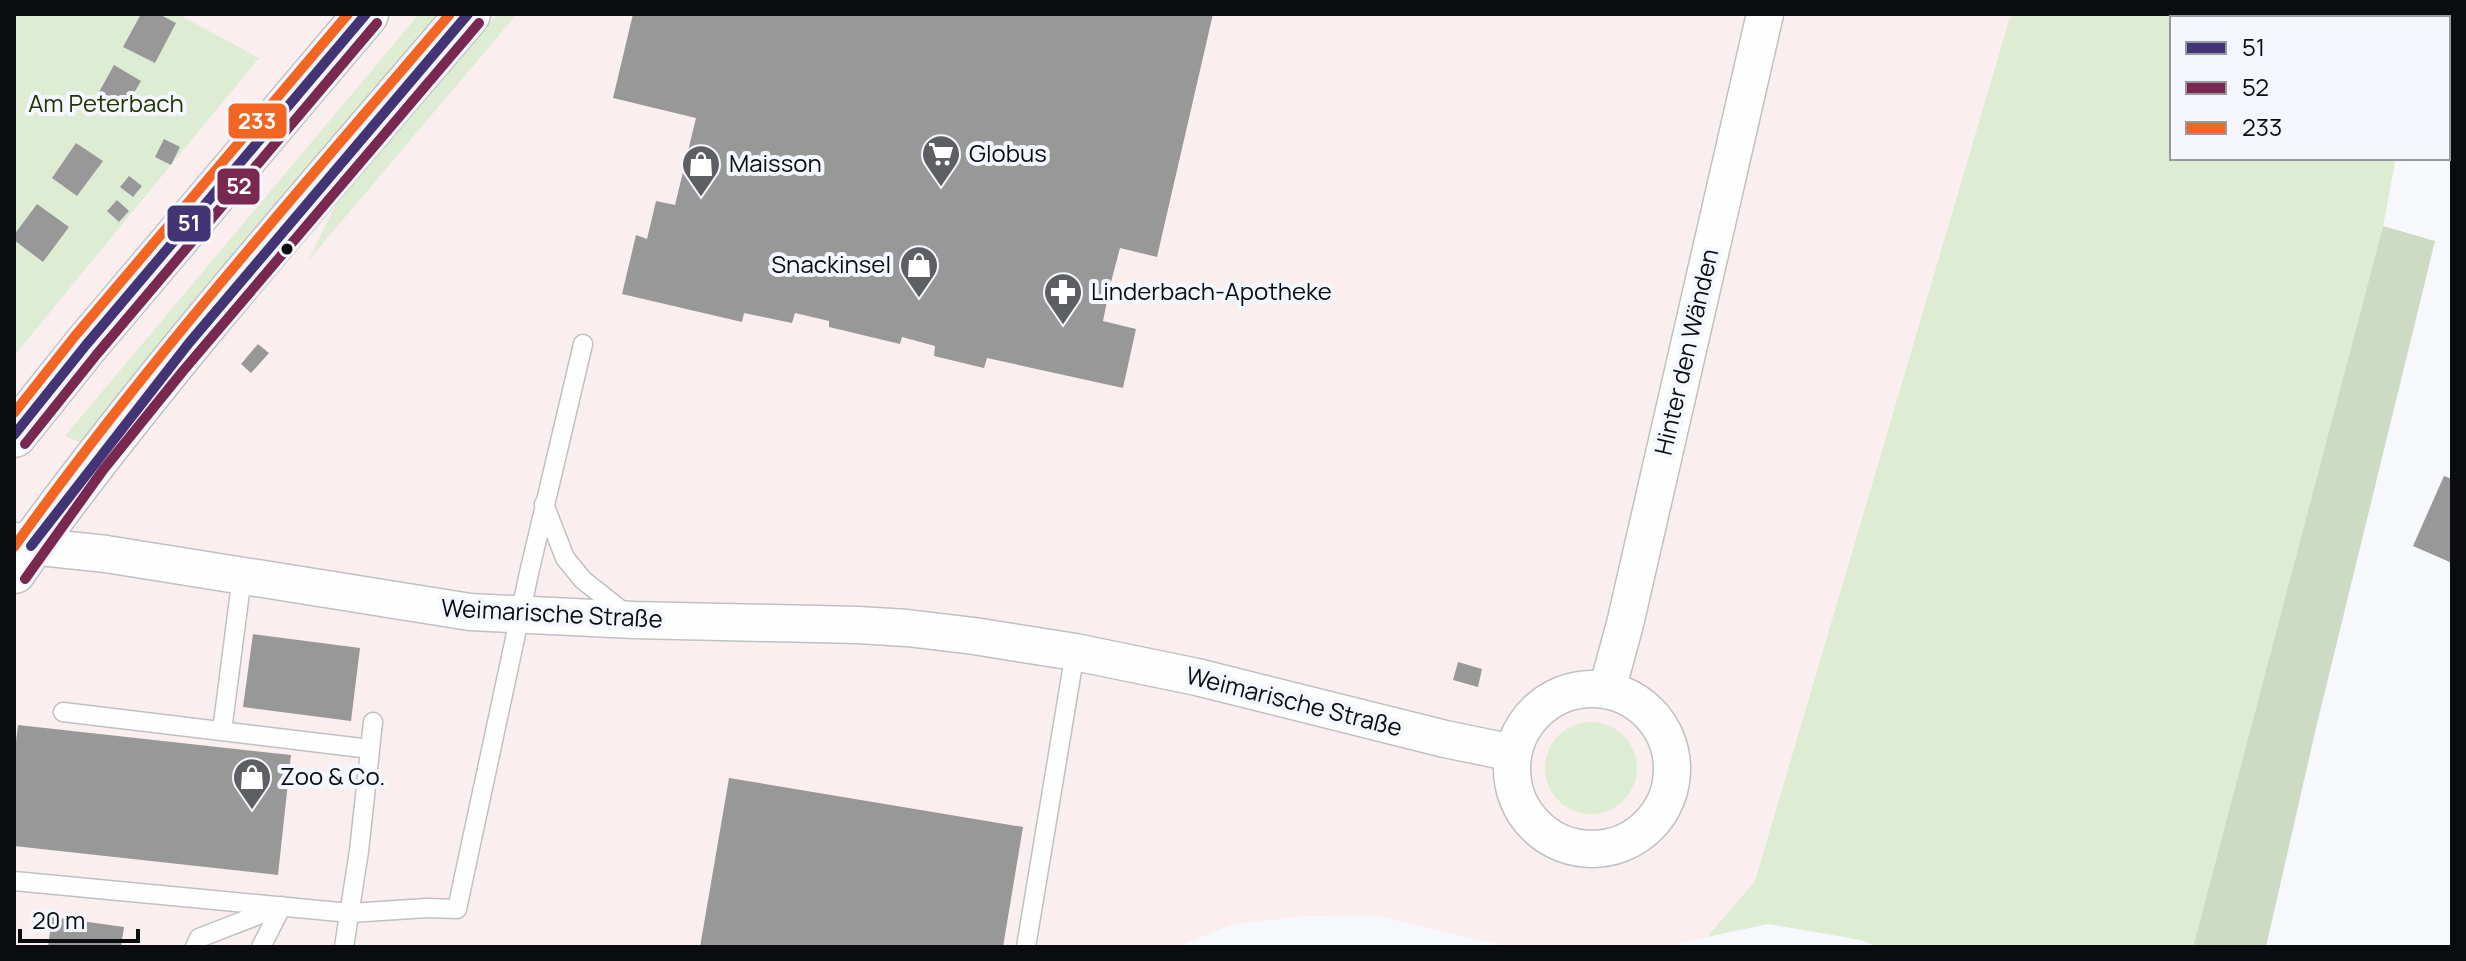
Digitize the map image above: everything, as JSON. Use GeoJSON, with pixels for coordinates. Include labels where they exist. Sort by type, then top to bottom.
{"type":"FeatureCollection","features":[{"type":"Feature","properties":{"kind":"main road"},"geometry":{"type":"LineString","coordinates":[[14,435],[86,345],[366,14]]}},
{"type":"Feature","properties":{"kind":"main road","name":"Weimarische Straße"},"geometry":{"type":"LineString","coordinates":[[20,554],[172,362],[468,14]]}},
{"type":"Feature","properties":{"kind":"street","name":"Hinter den Wänden"},"geometry":{"type":"LineString","coordinates":[[1607,690],[1625,624],[1765,14]]}},
{"type":"Feature","properties":{"kind":"street","name":"Weimarische Straße"},"geometry":{"type":"LineString","coordinates":[[20,554],[106,554],[445,609],[521,616],[907,628],[1075,652],[1197,677],[1513,753]]}},
{"type":"Feature","properties":{"kind":"street"},"geometry":{"type":"LineString","coordinates":[[1582,689],[1607,690],[1632,700],[1653,716],[1667,740],[1672,766],[1668,793],[1656,817],[1636,836],[1612,847],[1585,849],[1559,843],[1536,827],[1520,806],[1512,780],[1513,753],[1522,729],[1537,710],[1558,696],[1582,689]]}},
{"type":"Feature","properties":{"kind":"lane"},"geometry":{"type":"LineString","coordinates":[[14,881],[350,913],[457,909],[544,504],[583,344]]}},
{"type":"Feature","properties":{"kind":"lane"},"geometry":{"type":"LineString","coordinates":[[544,504],[565,558],[583,580],[634,620]]}},
{"type":"Feature","properties":{"kind":"lane"},"geometry":{"type":"LineString","coordinates":[[222,731],[242,576]]}},
{"type":"Feature","properties":{"kind":"lane"},"geometry":{"type":"LineString","coordinates":[[1026,947],[1075,652]]}},
{"type":"Feature","properties":{"kind":"lane"},"geometry":{"type":"LineString","coordinates":[[63,712],[370,749]]}},
{"type":"Feature","properties":{"kind":"lane"},"geometry":{"type":"LineString","coordinates":[[344,947],[373,722]]}},
{"type":"Feature","properties":{"kind":"lane"},"geometry":{"type":"LineString","coordinates":[[195,947],[199,938],[282,906]]}},
{"type":"Feature","properties":{"kind":"lane"},"geometry":{"type":"LineString","coordinates":[[261,947],[282,906]]}},
{"type":"Feature","properties":{"kind":"shaded area"},"geometry":{"type":"Polygon","coordinates":[[[178,14],[2014,14],[2009,20],[1755,881],[1707,937],[1668,947],[1510,947],[1372,915],[1307,916],[1233,924],[1177,947],[14,947],[14,356],[259,58],[178,14]]]}},
{"type":"Feature","properties":{"kind":"green space","name":"Am Peterbach"},"geometry":{"type":"Polygon","coordinates":[[[14,14],[178,14],[259,58],[14,356],[14,14]]]}},
{"type":"Feature","properties":{"kind":"green space"},"geometry":{"type":"Polygon","coordinates":[[[419,14],[440,14],[80,442],[65,436],[419,14]]]}},
{"type":"Feature","properties":{"kind":"green space"},"geometry":{"type":"Polygon","coordinates":[[[497,14],[517,14],[308,261],[338,200],[497,14]]]}},
{"type":"Feature","properties":{"kind":"green space"},"geometry":{"type":"Polygon","coordinates":[[[2014,14],[2396,16],[2170,16],[2170,160],[2396,160],[2383,226],[2193,947],[1877,947],[1861,940],[1768,924],[1707,937],[1755,881],[2009,20],[2014,14]]]}},
{"type":"Feature","properties":{"kind":"green space"},"geometry":{"type":"Polygon","coordinates":[[[2383,226],[2435,241],[2266,947],[2193,947],[2383,226]]]}},
{"type":"Feature","properties":{"kind":"green space"},"geometry":{"type":"Polygon","coordinates":[[[1591,722],[1609,725],[1624,735],[1634,750],[1637,768],[1634,786],[1624,801],[1609,811],[1591,814],[1573,811],[1558,801],[1548,786],[1545,768],[1548,750],[1558,735],[1573,725],[1591,722]]]}},
{"type":"Feature","properties":{"kind":"building"},"geometry":{"type":"Polygon","coordinates":[[[141,14],[159,14],[176,23],[155,63],[123,47],[141,14]]]}},
{"type":"Feature","properties":{"kind":"building"},"geometry":{"type":"Polygon","coordinates":[[[633,14],[1213,14],[1157,257],[1120,248],[1110,286],[1103,321],[1136,329],[1123,388],[987,358],[984,368],[934,356],[935,346],[902,337],[900,344],[829,327],[829,321],[795,313],[792,323],[744,313],[742,322],[622,294],[636,235],[647,239],[656,201],[675,205],[696,118],[613,98],[633,14]]]}},
{"type":"Feature","properties":{"kind":"building"},"geometry":{"type":"Polygon","coordinates":[[[114,65],[141,81],[121,116],[94,101],[114,65]]]}},
{"type":"Feature","properties":{"kind":"building"},"geometry":{"type":"Polygon","coordinates":[[[164,139],[180,147],[171,165],[155,157],[164,139]]]}},
{"type":"Feature","properties":{"kind":"building"},"geometry":{"type":"Polygon","coordinates":[[[76,143],[103,161],[77,196],[52,178],[76,143]]]}},
{"type":"Feature","properties":{"kind":"building"},"geometry":{"type":"Polygon","coordinates":[[[129,176],[142,186],[133,197],[120,187],[129,176]]]}},
{"type":"Feature","properties":{"kind":"building"},"geometry":{"type":"Polygon","coordinates":[[[117,200],[129,211],[119,222],[107,211],[117,200]]]}},
{"type":"Feature","properties":{"kind":"building"},"geometry":{"type":"Polygon","coordinates":[[[37,204],[69,227],[43,262],[14,240],[14,235],[37,204]]]}},
{"type":"Feature","properties":{"kind":"building"},"geometry":{"type":"Polygon","coordinates":[[[258,344],[269,353],[251,373],[241,364],[258,344]]]}},
{"type":"Feature","properties":{"kind":"building"},"geometry":{"type":"Polygon","coordinates":[[[2444,476],[2452,479],[2452,563],[2413,546],[2444,476]]]}},
{"type":"Feature","properties":{"kind":"building"},"geometry":{"type":"Polygon","coordinates":[[[253,634],[360,648],[351,721],[243,707],[253,634]]]}},
{"type":"Feature","properties":{"kind":"building"},"geometry":{"type":"Polygon","coordinates":[[[1458,662],[1482,669],[1478,687],[1453,680],[1458,662]]]}},
{"type":"Feature","properties":{"kind":"building"},"geometry":{"type":"Polygon","coordinates":[[[18,725],[291,755],[278,875],[14,846],[14,758],[18,725]]]}},
{"type":"Feature","properties":{"kind":"building"},"geometry":{"type":"Polygon","coordinates":[[[729,778],[1023,827],[1003,947],[700,947],[729,778]]]}},
{"type":"Feature","properties":{"kind":"building"},"geometry":{"type":"Polygon","coordinates":[[[52,917],[124,927],[121,947],[48,947],[52,917]]]}},
{"type":"Feature","properties":{"kind":"transit line","name":"233"},"geometry":{"type":"LineString","coordinates":[[14,413],[75,336],[348,14]]}},
{"type":"Feature","properties":{"kind":"transit line","name":"51"},"geometry":{"type":"LineString","coordinates":[[14,435],[86,345],[366,14]]}},
{"type":"Feature","properties":{"kind":"transit line","name":"233"},"geometry":{"type":"LineString","coordinates":[[14,547],[172,342],[450,14]]}},
{"type":"Feature","properties":{"kind":"transit line","name":"51"},"geometry":{"type":"LineString","coordinates":[[31,546],[189,343],[468,14]]}},
{"type":"Feature","properties":{"kind":"transit line","name":"52"},"geometry":{"type":"LineString","coordinates":[[25,444],[97,354],[377,23]]}},
{"type":"Feature","properties":{"kind":"transit line","name":"52"},"geometry":{"type":"LineString","coordinates":[[25,579],[103,470],[183,371],[479,23]]}},
{"type":"Feature","properties":{"kind":"place","name":"Globus"},"geometry":{"type":"Point","coordinates":[941,188]}},
{"type":"Feature","properties":{"kind":"place","name":"Maisson"},"geometry":{"type":"Point","coordinates":[701,198]}},
{"type":"Feature","properties":{"kind":"place","name":"Snackinsel"},"geometry":{"type":"Point","coordinates":[919,299]}},
{"type":"Feature","properties":{"kind":"place","name":"Linderbach-Apotheke"},"geometry":{"type":"Point","coordinates":[1063,326]}},
{"type":"Feature","properties":{"kind":"place","name":"Zoo & Co."},"geometry":{"type":"Point","coordinates":[252,811]}}]}
